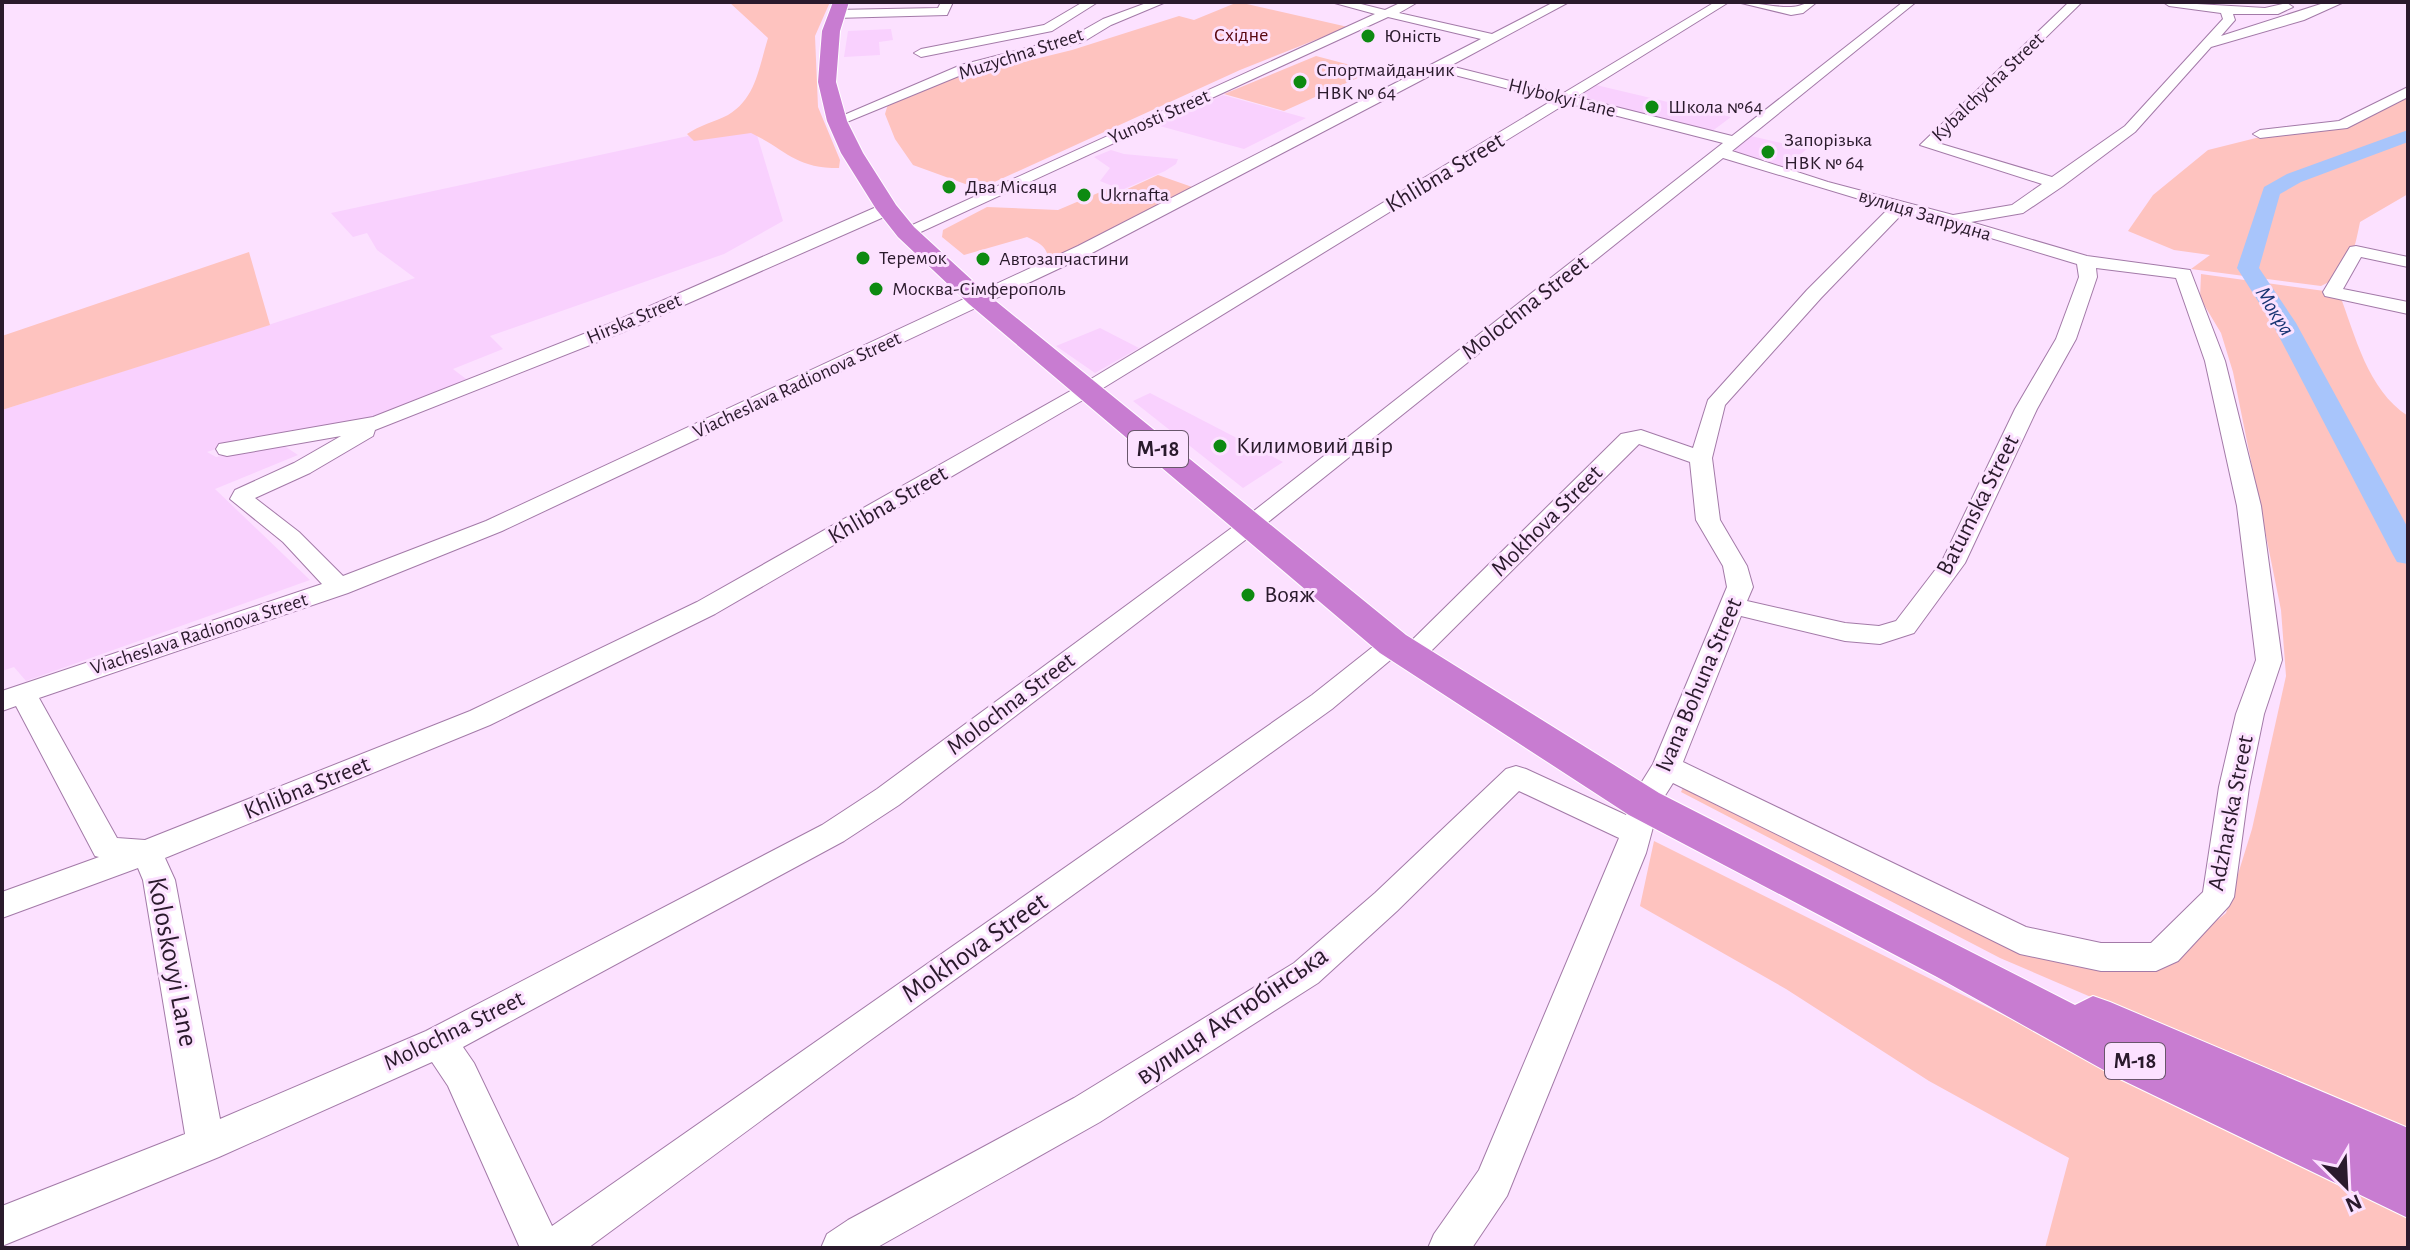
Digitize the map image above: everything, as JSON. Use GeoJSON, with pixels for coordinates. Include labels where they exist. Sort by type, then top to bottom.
{"type":"FeatureCollection","features":[{"type":"Feature","properties":{"kind":"highway","name":"М-18"},"geometry":{"type":"LineString","coordinates":[[838,8],[827,82],[837,121],[852,153],[887,209],[906,232],[978,299],[1402,650],[1649,801],[2136,1062],[2324,1134],[2408,1154]]}},
{"type":"Feature","properties":{"kind":"highway","name":"М-18"},"geometry":{"type":"LineString","coordinates":[[2324,1134],[2408,1192]]}},
{"type":"Feature","properties":{"kind":"street"},"geometry":{"type":"LineString","coordinates":[[838,8],[943,12],[947,2]]}},
{"type":"Feature","properties":{"kind":"street"},"geometry":{"type":"LineString","coordinates":[[921,53],[1048,28],[1092,2]]}},
{"type":"Feature","properties":{"kind":"street","name":"Muzychna Street"},"geometry":{"type":"LineString","coordinates":[[837,121],[966,68],[1078,39],[1107,22],[1160,2]]}},
{"type":"Feature","properties":{"kind":"street"},"geometry":{"type":"LineString","coordinates":[[1337,2],[1493,38]]}},
{"type":"Feature","properties":{"kind":"street","name":"Yunosti Street"},"geometry":{"type":"LineString","coordinates":[[906,232],[1412,2]]}},
{"type":"Feature","properties":{"kind":"street","name":"Viacheslava Radionova Street"},"geometry":{"type":"LineString","coordinates":[[13,698],[339,587],[494,526],[1084,250],[1563,2]]}},
{"type":"Feature","properties":{"kind":"street","name":"Khlibna Street"},"geometry":{"type":"LineString","coordinates":[[2,905],[147,852],[480,718],[706,608],[1088,389],[1723,2]]}},
{"type":"Feature","properties":{"kind":"street"},"geometry":{"type":"LineString","coordinates":[[1743,2],[1791,11],[1811,2]]}},
{"type":"Feature","properties":{"kind":"street","name":"Molochna Street"},"geometry":{"type":"LineString","coordinates":[[2,1226],[206,1144],[439,1042],[844,826],[888,797],[1249,526],[1910,2]]}},
{"type":"Feature","properties":{"kind":"street","name":"Kybalchycha Street"},"geometry":{"type":"LineString","coordinates":[[2057,183],[1928,145],[2076,2]]}},
{"type":"Feature","properties":{"kind":"street"},"geometry":{"type":"LineString","coordinates":[[2169,2],[2274,12],[2293,2]]}},
{"type":"Feature","properties":{"kind":"street"},"geometry":{"type":"LineString","coordinates":[[2209,44],[2300,17],[2338,2]]}},
{"type":"Feature","properties":{"kind":"street"},"geometry":{"type":"LineString","coordinates":[[1954,221],[2017,209],[2130,129],[2229,20],[2226,9]]}},
{"type":"Feature","properties":{"kind":"street","name":"Hlybokyi Lane"},"geometry":{"type":"LineString","coordinates":[[1438,67],[1567,99],[1727,146]]}},
{"type":"Feature","properties":{"kind":"street"},"geometry":{"type":"LineString","coordinates":[[2260,134],[2342,125],[2408,91]]}},
{"type":"Feature","properties":{"kind":"street","name":"вулиця Запрудна"},"geometry":{"type":"LineString","coordinates":[[1727,146],[1900,207],[2086,261]]}},
{"type":"Feature","properties":{"kind":"street","name":"Ivana Bohuna Street"},"geometry":{"type":"LineString","coordinates":[[1448,1248],[1493,1183],[1649,801],[1734,606],[1740,587],[1735,566],[1708,520],[1701,458],[1715,404],[1814,294],[1900,207]]}},
{"type":"Feature","properties":{"kind":"street","name":"Hirska Street"},"geometry":{"type":"LineString","coordinates":[[339,587],[291,537],[242,499],[243,495],[302,468],[378,423],[616,328],[887,209]]}},
{"type":"Feature","properties":{"kind":"street"},"geometry":{"type":"LineString","coordinates":[[2408,262],[2356,251],[2332,292],[2408,308]]}},
{"type":"Feature","properties":{"kind":"street","name":"Batumska Street"},"geometry":{"type":"LineString","coordinates":[[1734,606],[1845,632],[1880,635],[1905,627],[1953,563],[2026,409],[2060,350],[2088,277],[2086,261]]}},
{"type":"Feature","properties":{"kind":"street","name":"Adzharska Street"},"geometry":{"type":"LineString","coordinates":[[1649,801],[2020,940],[2101,957],[2156,957],[2166,951],[2218,897],[2234,787],[2250,714],[2269,660],[2249,506],[2215,361],[2184,274],[2086,261]]}},
{"type":"Feature","properties":{"kind":"street","name":"Hirska Street"},"geometry":{"type":"LineString","coordinates":[[227,449],[378,423]]}},
{"type":"Feature","properties":{"kind":"street","name":"Mokhova Street"},"geometry":{"type":"LineString","coordinates":[[555,1248],[1309,711],[1402,650],[1629,439],[1641,437],[1701,458]]}},
{"type":"Feature","properties":{"kind":"street","name":"Koloskovyi Lane"},"geometry":{"type":"LineString","coordinates":[[13,698],[106,847],[147,852],[159,880],[206,1144]]}},
{"type":"Feature","properties":{"kind":"street","name":"вулиця Актюбінська"},"geometry":{"type":"LineString","coordinates":[[841,1248],[1087,1110],[1306,973],[1386,902],[1516,777],[1649,801]]}},
{"type":"Feature","properties":{"kind":"street"},"geometry":{"type":"LineString","coordinates":[[439,1042],[461,1075],[541,1248]]}},
{"type":"Feature","properties":{"kind":"shaded area"},"geometry":{"type":"Polygon","coordinates":[[[891,29],[893,40],[879,42],[880,55],[844,57],[848,31],[891,29]]]}},
{"type":"Feature","properties":{"kind":"shaded area","name":"Школа №64"},"geometry":{"type":"Polygon","coordinates":[[[1596,85],[1731,117],[1711,132],[1577,98],[1596,85]]]}},
{"type":"Feature","properties":{"kind":"shaded area"},"geometry":{"type":"Polygon","coordinates":[[[1223,95],[1306,118],[1244,149],[1156,125],[1223,95]]]}},
{"type":"Feature","properties":{"kind":"shaded area"},"geometry":{"type":"Polygon","coordinates":[[[753,122],[783,221],[724,254],[490,336],[503,349],[453,369],[470,382],[380,416],[233,443],[207,452],[216,457],[283,445],[298,455],[215,489],[310,580],[26,681],[14,667],[2,671],[2,410],[415,278],[377,250],[367,233],[353,237],[331,213],[753,122]]]}},
{"type":"Feature","properties":{"kind":"shaded area","name":"Запорізька НВК № 64"},"geometry":{"type":"Polygon","coordinates":[[[1751,136],[1807,149],[1781,170],[1730,154],[1751,136]]]}},
{"type":"Feature","properties":{"kind":"shaded area"},"geometry":{"type":"Polygon","coordinates":[[[1111,150],[1178,159],[1165,171],[1122,190],[1100,181],[1110,168],[1094,157],[1111,150]]]}},
{"type":"Feature","properties":{"kind":"shaded area"},"geometry":{"type":"Polygon","coordinates":[[[1100,328],[1139,348],[1095,373],[1056,346],[1100,328]]]}},
{"type":"Feature","properties":{"kind":"shaded area"},"geometry":{"type":"Polygon","coordinates":[[[1150,393],[1283,462],[1243,488],[1133,401],[1150,393]]]}},
{"type":"Feature","properties":{"kind":"green space"},"geometry":{"type":"Polygon","coordinates":[[[729,2],[830,2],[815,36],[818,107],[840,160],[839,168],[811,165],[751,133],[694,141],[687,134],[737,108],[751,91],[759,71],[768,38],[729,2]]]}},
{"type":"Feature","properties":{"kind":"green space","name":"Східне"},"geometry":{"type":"Polygon","coordinates":[[[1238,2],[1348,27],[1240,70],[979,189],[913,165],[895,139],[885,114],[888,104],[967,73],[974,74],[1072,50],[1179,16],[1194,20],[1238,2]]]}},
{"type":"Feature","properties":{"kind":"green space","name":"Спортмайданчик НВК № 64"},"geometry":{"type":"Polygon","coordinates":[[[1316,56],[1373,71],[1284,111],[1224,94],[1316,56]]]}},
{"type":"Feature","properties":{"kind":"green space"},"geometry":{"type":"Polygon","coordinates":[[[2408,94],[2408,194],[2360,222],[2345,268],[2321,286],[2191,269],[2210,255],[2174,250],[2128,231],[2153,195],[2208,150],[2264,136],[2363,120],[2408,94]]]}},
{"type":"Feature","properties":{"kind":"green space"},"geometry":{"type":"Polygon","coordinates":[[[1158,175],[1195,188],[1048,262],[1045,249],[1027,237],[964,255],[942,237],[943,230],[987,207],[1058,210],[1112,187],[1123,191],[1158,175]]]}},
{"type":"Feature","properties":{"kind":"green space"},"geometry":{"type":"Polygon","coordinates":[[[249,252],[270,325],[2,410],[2,336],[249,252]]]}},
{"type":"Feature","properties":{"kind":"green space"},"geometry":{"type":"Polygon","coordinates":[[[2201,274],[2339,293],[2364,361],[2382,392],[2408,416],[2408,1133],[2000,958],[1681,792],[1684,785],[2099,967],[2155,972],[2226,913],[2252,829],[2286,676],[2281,610],[2233,372],[2221,333],[2200,298],[2201,274]]]}},
{"type":"Feature","properties":{"kind":"green space"},"geometry":{"type":"Polygon","coordinates":[[[1654,841],[2087,1057],[2408,1209],[2408,1248],[2045,1248],[2069,1158],[1929,1081],[1786,989],[1640,906],[1654,841]]]}},
{"type":"Feature","properties":{"kind":"waterway","name":"Мокра"},"geometry":{"type":"LineString","coordinates":[[2408,136],[2294,178],[2271,191],[2248,268],[2284,323],[2408,555]]}},
{"type":"Feature","properties":{"kind":"place","name":"Юність"},"geometry":{"type":"Point","coordinates":[1368,36]}},
{"type":"Feature","properties":{"kind":"place","name":"Спортмайданчик НВК № 64"},"geometry":{"type":"Point","coordinates":[1300,82]}},
{"type":"Feature","properties":{"kind":"place","name":"Школа №64"},"geometry":{"type":"Point","coordinates":[1652,107]}},
{"type":"Feature","properties":{"kind":"place","name":"Запорізька НВК № 64"},"geometry":{"type":"Point","coordinates":[1768,152]}},
{"type":"Feature","properties":{"kind":"place","name":"Два Місяця"},"geometry":{"type":"Point","coordinates":[949,187]}},
{"type":"Feature","properties":{"kind":"place","name":"Ukrnafta"},"geometry":{"type":"Point","coordinates":[1084,195]}},
{"type":"Feature","properties":{"kind":"place","name":"Теремок"},"geometry":{"type":"Point","coordinates":[863,258]}},
{"type":"Feature","properties":{"kind":"place","name":"Автозапчастини"},"geometry":{"type":"Point","coordinates":[983,259]}},
{"type":"Feature","properties":{"kind":"place","name":"Москва-Сімферополь"},"geometry":{"type":"Point","coordinates":[876,289]}},
{"type":"Feature","properties":{"kind":"place","name":"Килимовий двір"},"geometry":{"type":"Point","coordinates":[1220,446]}},
{"type":"Feature","properties":{"kind":"place","name":"Вояж"},"geometry":{"type":"Point","coordinates":[1248,595]}}]}
